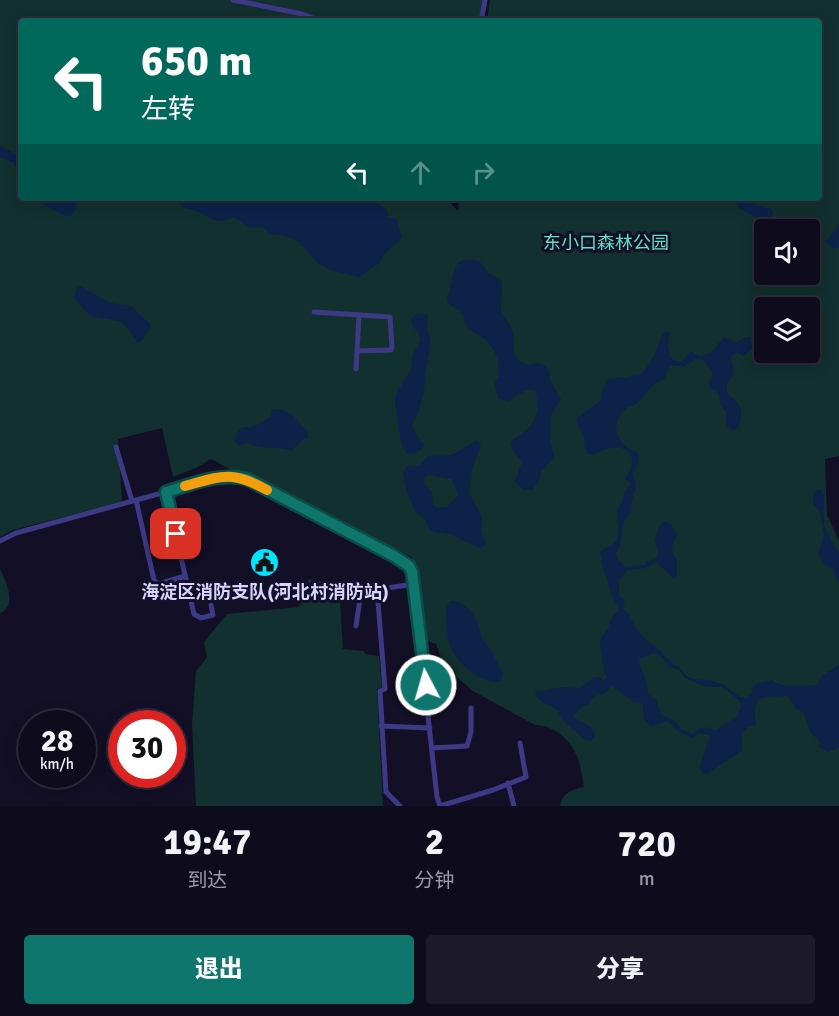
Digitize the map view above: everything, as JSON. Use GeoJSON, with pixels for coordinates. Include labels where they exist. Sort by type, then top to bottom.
{"type":"FeatureCollection","features":[{"type":"Feature","properties":{"kind":"street"},"geometry":{"type":"LineString","coordinates":[[233,0],[313,18]]}},
{"type":"Feature","properties":{"kind":"street"},"geometry":{"type":"LineString","coordinates":[[482,18],[485,0]]}},
{"type":"Feature","properties":{"kind":"street"},"geometry":{"type":"LineString","coordinates":[[314,312],[390,316],[391,350],[357,351]]}},
{"type":"Feature","properties":{"kind":"street"},"geometry":{"type":"LineString","coordinates":[[356,369],[359,316]]}},
{"type":"Feature","properties":{"kind":"street"},"geometry":{"type":"LineString","coordinates":[[116,447],[134,500],[154,580],[158,584],[185,576]]}},
{"type":"Feature","properties":{"kind":"street"},"geometry":{"type":"LineString","coordinates":[[0,541],[16,533],[213,479],[235,476],[247,479],[409,566],[414,584],[437,797],[440,806],[526,777],[520,742]]}},
{"type":"Feature","properties":{"kind":"street"},"geometry":{"type":"LineString","coordinates":[[166,492],[194,614],[201,618],[213,615],[211,605]]}},
{"type":"Feature","properties":{"kind":"street"},"geometry":{"type":"LineString","coordinates":[[356,626],[361,592],[414,584]]}},
{"type":"Feature","properties":{"kind":"street"},"geometry":{"type":"LineString","coordinates":[[377,590],[385,689],[380,691],[386,792],[400,806]]}},
{"type":"Feature","properties":{"kind":"street"},"geometry":{"type":"LineString","coordinates":[[432,747],[467,746],[471,732],[471,708]]}},
{"type":"Feature","properties":{"kind":"street"},"geometry":{"type":"LineString","coordinates":[[381,726],[430,728]]}},
{"type":"Feature","properties":{"kind":"street"},"geometry":{"type":"LineString","coordinates":[[508,783],[514,806]]}},
{"type":"Feature","properties":{"kind":"green space","name":"东小口森林公园"},"geometry":{"type":"Polygon","coordinates":[[[0,0],[487,0],[484,18],[18,18],[18,201],[449,201],[458,211],[459,201],[822,201],[822,18],[487,18],[490,0],[839,0],[839,456],[825,459],[827,515],[839,541],[839,806],[560,806],[568,792],[584,787],[579,762],[573,748],[554,730],[535,725],[473,691],[444,666],[436,644],[422,639],[416,572],[411,557],[261,479],[235,472],[211,459],[173,477],[162,428],[118,439],[122,502],[13,530],[0,537],[0,0]]]}},
{"type":"Feature","properties":{"kind":"green space"},"geometry":{"type":"Polygon","coordinates":[[[0,569],[9,599],[5,610],[0,613],[0,569]]]}},
{"type":"Feature","properties":{"kind":"green space"},"geometry":{"type":"Polygon","coordinates":[[[309,579],[339,586],[343,649],[364,651],[365,654],[379,656],[382,687],[377,689],[383,806],[196,806],[192,724],[196,671],[207,657],[204,642],[227,614],[299,607],[309,579]]]}},
{"type":"Feature","properties":{"kind":"water"},"geometry":{"type":"Polygon","coordinates":[[[0,146],[18,155],[18,171],[14,163],[0,157],[0,146]]]}},
{"type":"Feature","properties":{"kind":"water"},"geometry":{"type":"Polygon","coordinates":[[[37,201],[74,201],[77,208],[70,217],[37,201]]]}},
{"type":"Feature","properties":{"kind":"water"},"geometry":{"type":"Polygon","coordinates":[[[377,201],[387,210],[389,218],[396,219],[402,238],[383,255],[380,263],[359,277],[330,270],[318,263],[299,242],[285,236],[270,234],[262,227],[249,227],[234,217],[224,221],[212,219],[178,202],[377,201]]]}},
{"type":"Feature","properties":{"kind":"water"},"geometry":{"type":"Polygon","coordinates":[[[736,201],[746,201],[772,209],[773,214],[769,219],[755,217],[739,208],[736,201]]]}},
{"type":"Feature","properties":{"kind":"water"},"geometry":{"type":"Polygon","coordinates":[[[839,223],[839,248],[833,248],[824,241],[829,239],[839,223]]]}},
{"type":"Feature","properties":{"kind":"water"},"geometry":{"type":"Polygon","coordinates":[[[462,260],[476,260],[488,273],[501,280],[501,309],[512,330],[515,355],[522,363],[546,365],[550,380],[561,399],[551,415],[550,439],[554,457],[541,472],[540,479],[532,490],[523,490],[515,482],[522,462],[511,446],[512,442],[532,423],[536,415],[535,390],[526,390],[509,401],[499,399],[495,388],[495,382],[499,376],[498,361],[494,350],[486,340],[468,329],[463,315],[448,303],[447,298],[454,272],[462,260]]]}},
{"type":"Feature","properties":{"kind":"water"},"geometry":{"type":"Polygon","coordinates":[[[80,286],[110,303],[131,306],[150,324],[151,328],[138,343],[125,325],[119,321],[93,317],[75,298],[76,289],[80,286]]]}},
{"type":"Feature","properties":{"kind":"water"},"geometry":{"type":"Polygon","coordinates":[[[421,314],[428,315],[429,353],[425,387],[419,411],[412,425],[424,445],[420,451],[412,454],[406,453],[401,442],[395,402],[396,394],[411,370],[413,354],[420,340],[419,333],[413,327],[411,319],[421,314]]]}},
{"type":"Feature","properties":{"kind":"water"},"geometry":{"type":"Polygon","coordinates":[[[662,333],[670,333],[668,345],[670,357],[677,361],[682,360],[691,351],[699,356],[711,353],[724,337],[737,343],[743,338],[750,337],[753,348],[744,356],[737,352],[731,357],[734,373],[727,391],[740,407],[741,418],[738,428],[732,430],[726,426],[726,411],[720,405],[719,395],[710,388],[709,382],[713,373],[702,359],[695,359],[684,367],[670,366],[664,379],[655,384],[641,400],[628,407],[620,415],[617,435],[626,447],[639,454],[639,462],[633,474],[636,485],[631,504],[632,511],[623,523],[620,548],[616,553],[617,558],[626,567],[644,565],[656,559],[658,550],[655,541],[659,526],[664,522],[670,523],[677,534],[672,548],[677,560],[677,574],[674,579],[656,562],[645,568],[628,570],[619,580],[619,595],[625,601],[622,609],[628,613],[636,628],[650,644],[679,667],[687,677],[710,680],[724,685],[740,697],[746,697],[752,693],[755,684],[772,680],[788,686],[818,685],[821,676],[839,665],[839,747],[828,752],[819,747],[820,742],[811,733],[803,712],[796,709],[788,696],[760,699],[755,707],[756,724],[747,728],[743,734],[742,750],[709,774],[704,774],[700,768],[710,739],[709,735],[700,733],[693,738],[679,732],[668,721],[650,726],[644,719],[643,705],[640,702],[633,702],[612,685],[605,693],[593,697],[588,706],[583,706],[573,716],[592,729],[595,737],[590,741],[585,740],[563,720],[555,708],[542,702],[535,693],[536,690],[561,687],[579,688],[595,677],[600,677],[603,681],[607,678],[600,643],[611,618],[618,611],[618,606],[610,592],[600,553],[613,544],[617,538],[617,509],[631,484],[625,478],[631,468],[632,460],[626,450],[619,448],[603,450],[595,455],[588,453],[577,418],[601,400],[602,391],[608,379],[640,375],[654,356],[662,333]],[[654,653],[640,659],[639,662],[646,680],[648,694],[657,701],[661,715],[675,721],[681,729],[692,734],[704,727],[716,730],[737,716],[741,707],[739,700],[722,687],[706,687],[685,678],[679,670],[669,667],[662,657],[654,653]]]}},
{"type":"Feature","properties":{"kind":"water"},"geometry":{"type":"Polygon","coordinates":[[[276,409],[295,417],[308,431],[308,438],[303,439],[291,451],[259,447],[249,443],[239,445],[234,441],[241,428],[259,424],[271,417],[272,410],[276,409]]]}},
{"type":"Feature","properties":{"kind":"water"},"geometry":{"type":"Polygon","coordinates":[[[477,440],[481,445],[472,469],[469,493],[482,519],[481,532],[486,544],[482,548],[449,534],[429,530],[426,520],[416,512],[407,493],[403,474],[406,467],[419,465],[428,456],[452,455],[477,440]],[[425,476],[423,480],[432,491],[433,503],[437,508],[447,507],[458,495],[452,479],[425,476]]]}},
{"type":"Feature","properties":{"kind":"water"},"geometry":{"type":"Polygon","coordinates":[[[821,490],[824,495],[824,525],[839,552],[839,583],[832,568],[825,565],[818,554],[824,535],[820,512],[813,503],[814,492],[821,490]]]}},
{"type":"Feature","properties":{"kind":"water"},"geometry":{"type":"Polygon","coordinates":[[[451,601],[464,605],[473,614],[483,640],[503,673],[502,679],[498,682],[476,676],[453,652],[448,637],[446,608],[451,601]]]}},
{"type":"Feature","properties":{"kind":"slow traffic"},"geometry":{"type":"LineString","coordinates":[[185,486],[235,476],[247,479],[267,490]]}},
{"type":"Feature","properties":{"kind":"place","name":"海淀区消防支队(河北村消防站)"},"geometry":{"type":"Point","coordinates":[265,563]}},
{"type":"Feature","properties":{"kind":"route"},"geometry":{"type":"LineString","coordinates":[[176,534],[166,492],[213,479],[235,476],[247,479],[394,556],[409,566],[412,572],[426,685]]}}]}
